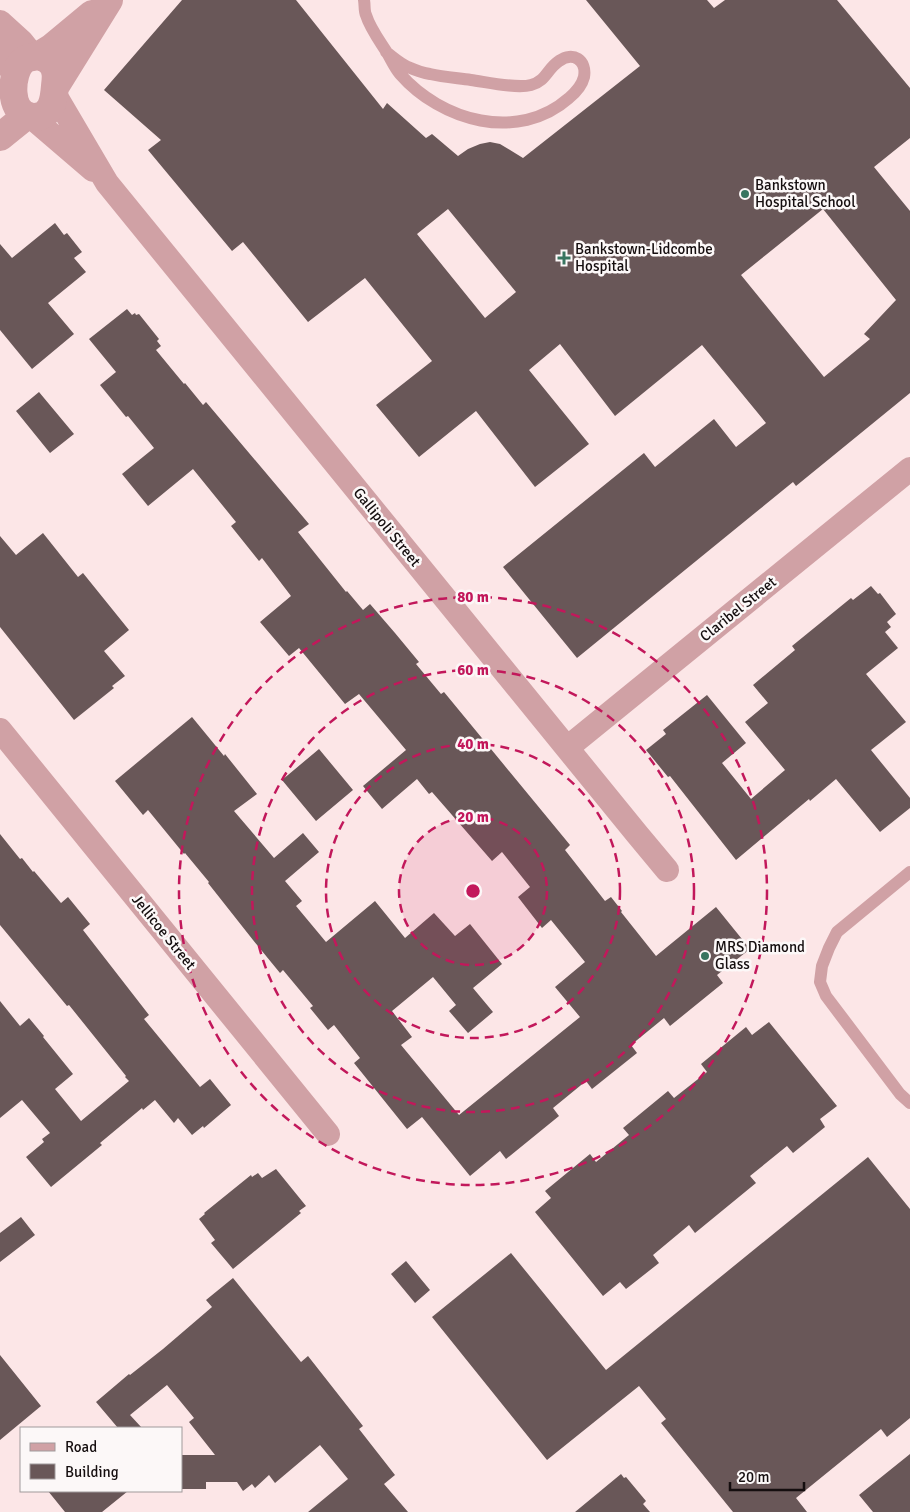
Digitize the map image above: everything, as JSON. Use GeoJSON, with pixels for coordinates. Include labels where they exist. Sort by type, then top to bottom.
{"type":"FeatureCollection","features":[{"type":"Feature","properties":{"kind":"street"},"geometry":{"type":"LineString","coordinates":[[10,89],[17,69],[22,62],[51,48],[109,0],[54,90]]}},
{"type":"Feature","properties":{"kind":"street"},"geometry":{"type":"LineString","coordinates":[[0,22],[36,56],[47,60],[53,66],[56,72],[53,102],[48,112],[34,117],[20,112],[10,89],[0,50]]}},
{"type":"Feature","properties":{"kind":"street","name":"Gallipoli Street"},"geometry":{"type":"LineString","coordinates":[[54,90],[108,183],[667,870]]}},
{"type":"Feature","properties":{"kind":"street"},"geometry":{"type":"LineString","coordinates":[[0,137],[28,116]]}},
{"type":"Feature","properties":{"kind":"street","name":"Gallipoli Street"},"geometry":{"type":"LineString","coordinates":[[28,116],[108,183]]}},
{"type":"Feature","properties":{"kind":"street","name":"Claribel Street"},"geometry":{"type":"LineString","coordinates":[[567,748],[910,469]]}},
{"type":"Feature","properties":{"kind":"street","name":"Jellicoe Street"},"geometry":{"type":"LineString","coordinates":[[0,730],[328,1134]]}},
{"type":"Feature","properties":{"kind":"lane"},"geometry":{"type":"LineString","coordinates":[[364,0],[366,15],[375,34],[386,52],[399,73],[418,91],[450,112],[475,121],[513,123],[532,119],[563,103],[575,92],[584,79],[585,69],[580,60],[572,56],[564,57],[553,65],[545,78],[529,86],[503,85],[428,74],[406,67],[386,52]]}},
{"type":"Feature","properties":{"kind":"lane"},"geometry":{"type":"LineString","coordinates":[[910,872],[837,932],[822,966],[820,982],[826,996],[900,1094],[910,1103]]}},
{"type":"Feature","properties":{"kind":"building","name":"Bankstown-Lidcombe Hospital"},"geometry":{"type":"Polygon","coordinates":[[[182,0],[296,0],[383,109],[387,103],[426,138],[432,134],[458,156],[468,149],[490,142],[500,144],[523,158],[640,66],[586,0],[707,0],[714,8],[725,0],[837,0],[910,88],[910,138],[874,167],[910,211],[910,393],[796,486],[793,482],[577,658],[503,567],[644,453],[655,467],[714,419],[736,447],[766,423],[702,345],[615,416],[560,344],[529,370],[589,444],[535,487],[476,411],[419,457],[376,405],[432,361],[365,278],[308,322],[243,242],[232,251],[148,150],[161,140],[104,90],[182,0]],[[448,209],[417,234],[485,318],[516,292],[448,209]],[[823,209],[741,275],[824,377],[870,339],[864,334],[896,300],[823,209]]]}},
{"type":"Feature","properties":{"kind":"building"},"geometry":{"type":"Polygon","coordinates":[[[55,223],[64,235],[67,233],[82,252],[74,258],[86,272],[48,303],[74,334],[32,369],[0,330],[0,244],[12,258],[55,223]]]}},
{"type":"Feature","properties":{"kind":"building"},"geometry":{"type":"Polygon","coordinates":[[[127,309],[132,315],[135,313],[136,315],[139,314],[159,339],[157,341],[161,346],[156,350],[203,405],[206,402],[309,524],[298,532],[346,592],[363,610],[370,604],[395,633],[419,662],[416,664],[441,694],[444,692],[570,845],[565,850],[605,901],[611,897],[656,956],[716,907],[750,949],[717,975],[723,983],[670,1026],[664,1018],[631,1045],[637,1053],[592,1089],[586,1081],[553,1108],[559,1116],[506,1159],[500,1151],[470,1176],[422,1117],[407,1129],[354,1063],[360,1058],[334,1025],[328,1030],[310,1008],[313,1006],[283,970],[280,973],[185,853],[148,810],[143,815],[115,781],[192,717],[257,794],[234,811],[274,858],[303,833],[319,852],[285,881],[302,901],[296,906],[326,942],[375,901],[405,938],[434,913],[455,936],[470,924],[502,964],[473,988],[493,1012],[468,1033],[449,1011],[456,1005],[433,977],[392,1011],[412,1037],[401,1045],[459,1115],[580,1017],[555,987],[585,962],[551,920],[542,928],[518,897],[530,887],[502,852],[492,861],[432,792],[429,794],[417,779],[382,809],[363,786],[406,750],[359,694],[345,704],[299,648],[289,656],[260,622],[291,596],[262,558],[259,561],[231,526],[236,522],[193,469],[148,506],[122,474],[154,448],[100,385],[116,372],[89,339],[127,309]]]}},
{"type":"Feature","properties":{"kind":"building"},"geometry":{"type":"Polygon","coordinates":[[[39,392],[74,434],[50,453],[16,411],[39,392]]]}},
{"type":"Feature","properties":{"kind":"building"},"geometry":{"type":"Polygon","coordinates":[[[43,533],[78,577],[83,573],[129,630],[104,651],[125,676],[112,686],[114,688],[74,720],[0,627],[0,536],[16,555],[43,533]]]}},
{"type":"Feature","properties":{"kind":"building"},"geometry":{"type":"Polygon","coordinates":[[[871,586],[878,594],[880,593],[896,614],[887,622],[891,627],[885,632],[898,648],[866,674],[906,722],[871,750],[910,798],[910,808],[880,832],[836,779],[736,860],[670,776],[668,777],[646,750],[666,734],[663,730],[707,695],[746,743],[722,763],[751,799],[785,770],[745,722],[768,703],[753,685],[795,650],[792,646],[851,598],[853,600],[871,586]]]}},
{"type":"Feature","properties":{"kind":"building"},"geometry":{"type":"Polygon","coordinates":[[[319,749],[353,790],[316,821],[282,780],[319,749]]]}},
{"type":"Feature","properties":{"kind":"building"},"geometry":{"type":"Polygon","coordinates":[[[0,834],[20,859],[22,858],[61,903],[68,897],[90,924],[83,930],[149,1015],[144,1019],[200,1087],[210,1079],[231,1105],[204,1128],[203,1126],[192,1135],[178,1118],[174,1123],[155,1100],[143,1110],[142,1108],[100,1143],[102,1145],[51,1187],[26,1157],[44,1142],[42,1139],[50,1133],[22,1100],[0,1118],[0,1001],[20,1026],[29,1018],[73,1074],[55,1089],[81,1121],[129,1081],[69,1005],[67,1006],[0,925],[0,834]]]}},
{"type":"Feature","properties":{"kind":"building"},"geometry":{"type":"Polygon","coordinates":[[[769,1022],[837,1106],[820,1119],[825,1127],[793,1153],[787,1146],[750,1176],[756,1183],[695,1233],[689,1225],[653,1255],[659,1263],[626,1289],[620,1282],[603,1296],[535,1212],[551,1198],[545,1191],[590,1154],[596,1162],[629,1135],[623,1128],[668,1091],[674,1098],[707,1072],[701,1064],[746,1027],[752,1035],[769,1022]]]}},
{"type":"Feature","properties":{"kind":"building"},"geometry":{"type":"Polygon","coordinates":[[[868,1157],[910,1209],[910,1418],[887,1437],[881,1429],[796,1498],[807,1512],[733,1512],[661,1423],[666,1419],[639,1386],[547,1460],[432,1317],[511,1253],[606,1370],[868,1157]]]}},
{"type":"Feature","properties":{"kind":"building"},"geometry":{"type":"Polygon","coordinates":[[[276,1169],[306,1206],[299,1211],[301,1213],[233,1269],[211,1243],[215,1240],[199,1219],[251,1175],[252,1177],[258,1173],[262,1178],[276,1169]]]}},
{"type":"Feature","properties":{"kind":"building"},"geometry":{"type":"Polygon","coordinates":[[[21,1217],[35,1235],[0,1262],[0,1233],[21,1217]]]}},
{"type":"Feature","properties":{"kind":"building"},"geometry":{"type":"Polygon","coordinates":[[[406,1261],[430,1290],[415,1303],[391,1274],[406,1261]]]}},
{"type":"Feature","properties":{"kind":"building"},"geometry":{"type":"Polygon","coordinates":[[[233,1278],[301,1362],[308,1356],[363,1426],[359,1429],[395,1475],[384,1484],[408,1512],[308,1512],[348,1479],[320,1445],[275,1483],[269,1475],[255,1488],[252,1484],[243,1491],[237,1482],[206,1482],[206,1489],[182,1489],[182,1455],[215,1455],[189,1422],[194,1418],[167,1385],[130,1415],[141,1427],[117,1427],[96,1402],[212,1307],[206,1300],[233,1278]]]}},
{"type":"Feature","properties":{"kind":"building"},"geometry":{"type":"Polygon","coordinates":[[[0,1355],[41,1406],[0,1440],[0,1355]]]}},
{"type":"Feature","properties":{"kind":"building"},"geometry":{"type":"Polygon","coordinates":[[[910,1454],[910,1512],[873,1512],[859,1495],[910,1454]]]}},
{"type":"Feature","properties":{"kind":"building"},"geometry":{"type":"Polygon","coordinates":[[[621,1474],[624,1478],[626,1477],[646,1501],[643,1504],[650,1512],[575,1512],[621,1474]]]}},
{"type":"Feature","properties":{"kind":"building"},"geometry":{"type":"Polygon","coordinates":[[[49,1492],[127,1492],[102,1512],[65,1512],[49,1492]]]}},
{"type":"Feature","properties":{"kind":"place","name":"Bankstown Hospital School"},"geometry":{"type":"Point","coordinates":[745,194]}},
{"type":"Feature","properties":{"kind":"place","name":"Bankstown-Lidcombe Hospital"},"geometry":{"type":"Point","coordinates":[564,258]}},
{"type":"Feature","properties":{"kind":"place","name":"MRS Diamond Glass"},"geometry":{"type":"Point","coordinates":[705,956]}}]}
